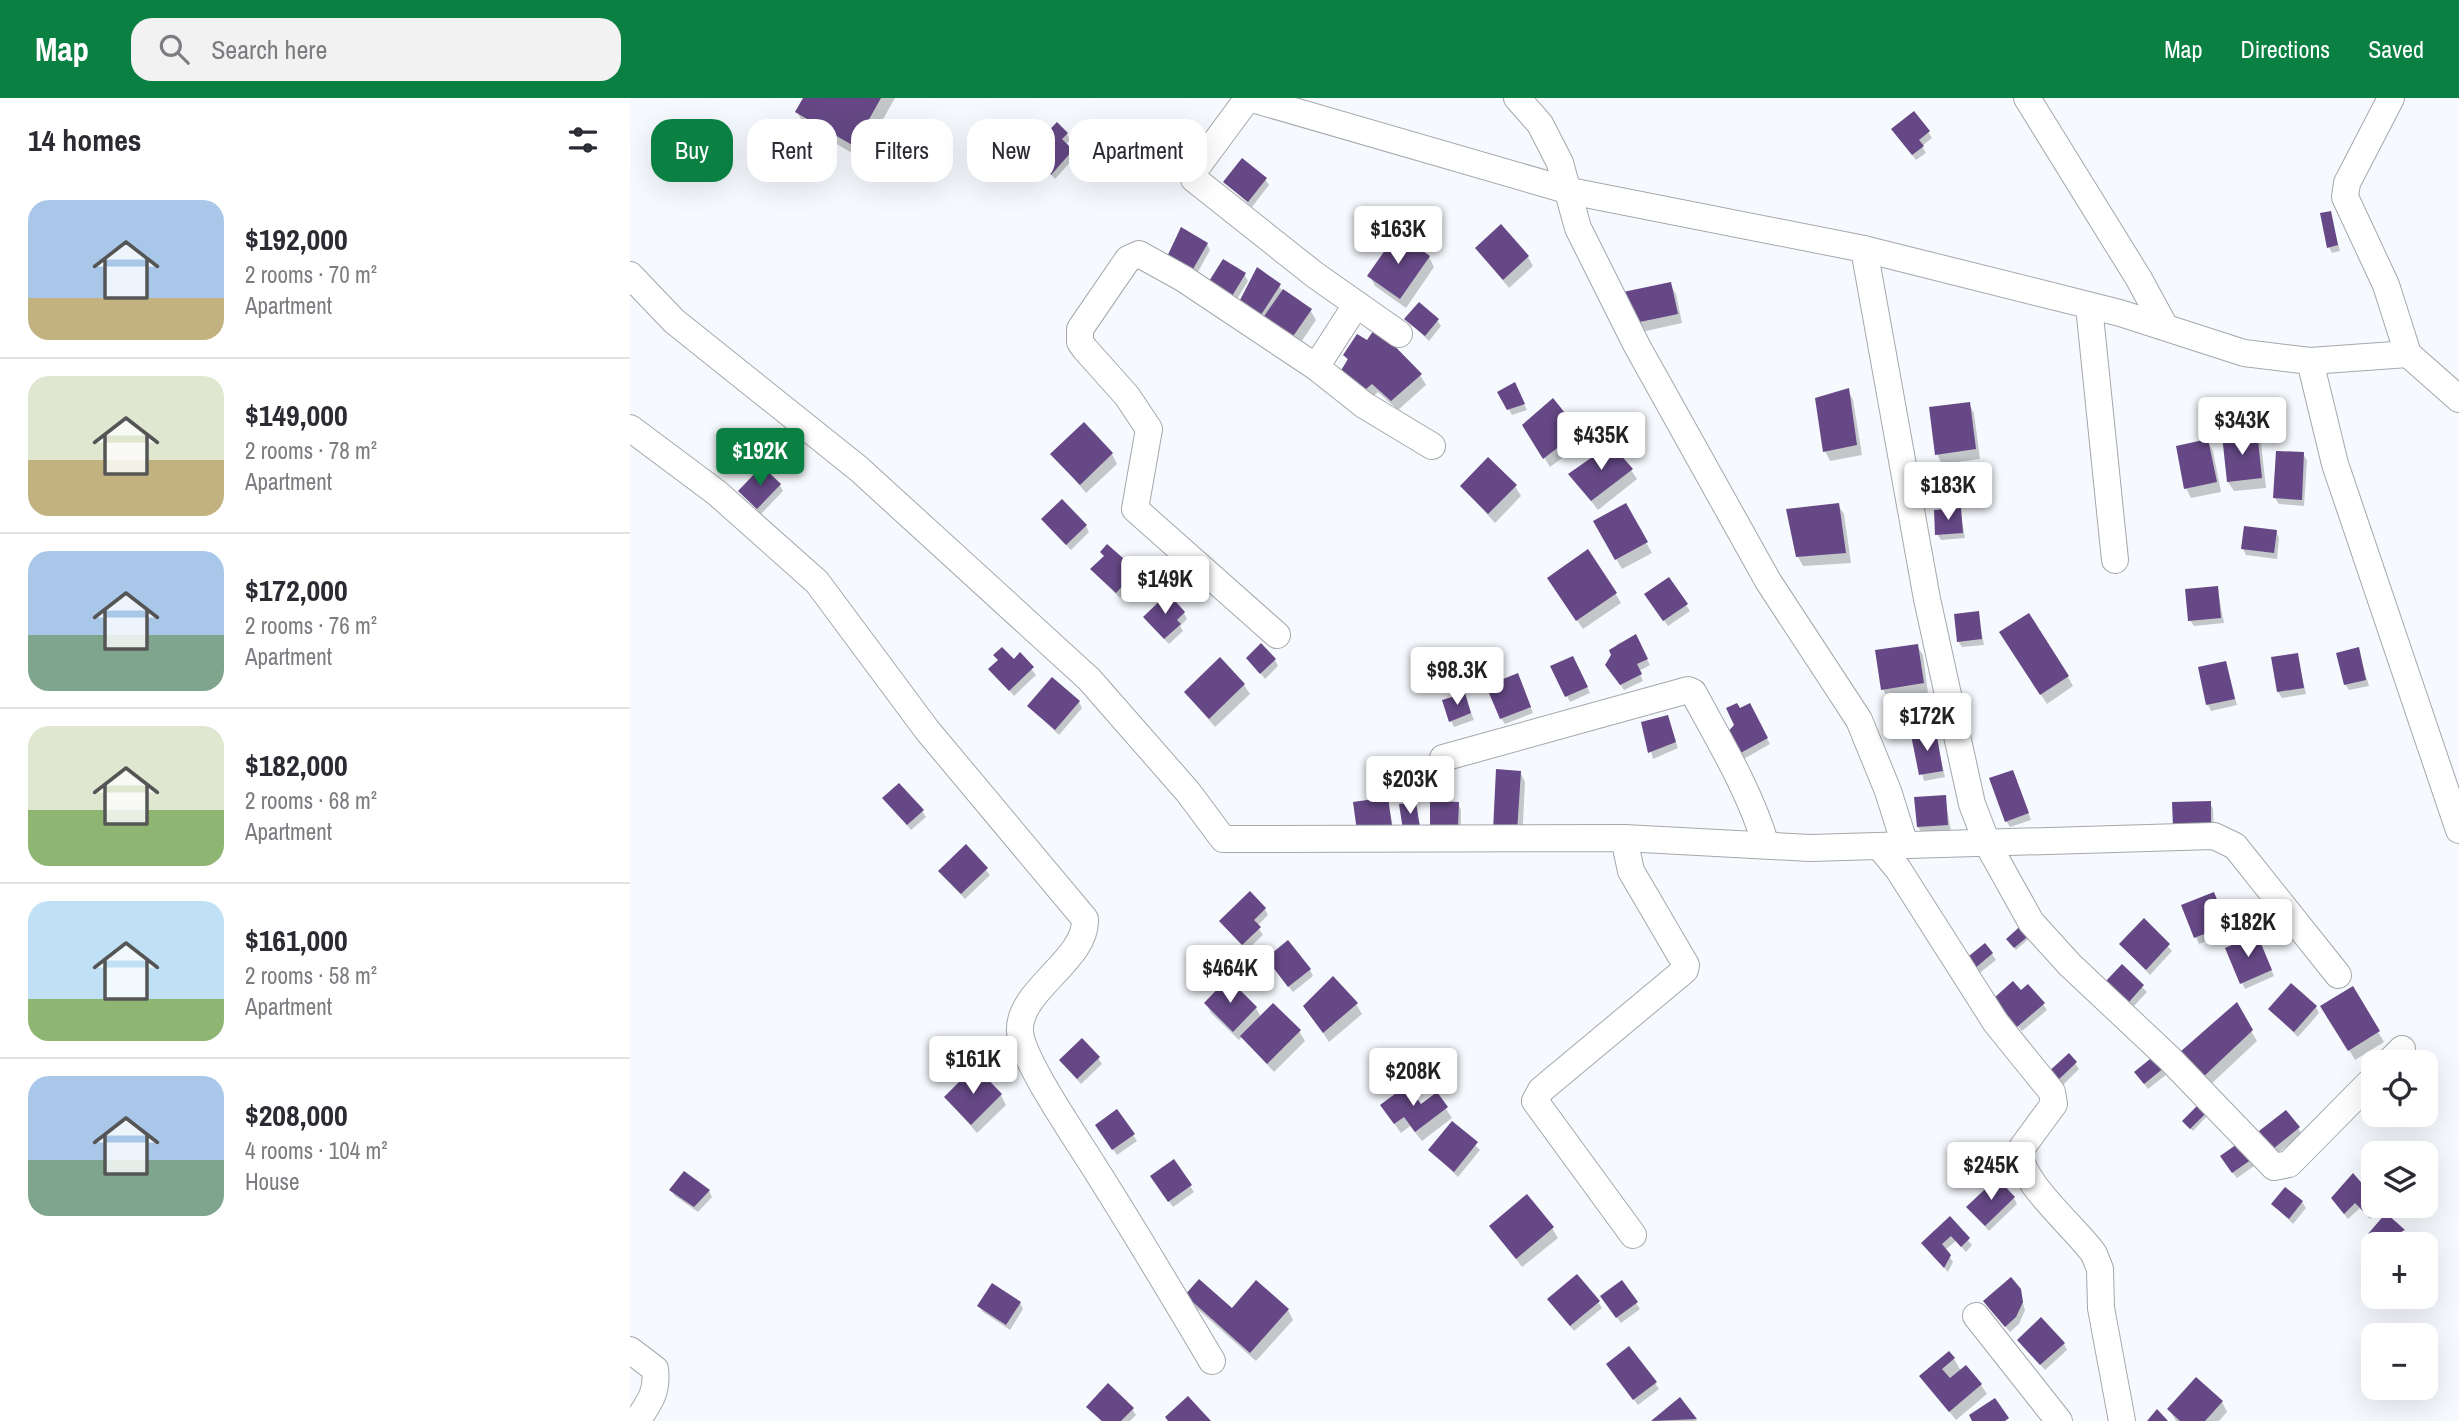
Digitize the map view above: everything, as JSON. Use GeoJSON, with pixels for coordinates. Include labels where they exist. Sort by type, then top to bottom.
{"type":"FeatureCollection","features":[{"type":"Feature","properties":{"kind":"street"},"geometry":{"type":"LineString","coordinates":[[1399,334],[1356,305],[1194,179],[1194,171],[1248,98],[1570,191],[1864,249],[2164,325],[2244,353],[2310,360],[2408,354]]}},
{"type":"Feature","properties":{"kind":"street"},"geometry":{"type":"LineString","coordinates":[[1517,98],[1540,124],[1560,163],[1570,191],[1578,228],[1637,346],[1768,581],[1859,720],[1905,845]]}},
{"type":"Feature","properties":{"kind":"street"},"geometry":{"type":"LineString","coordinates":[[2027,98],[2139,279],[2164,325]]}},
{"type":"Feature","properties":{"kind":"street"},"geometry":{"type":"LineString","coordinates":[[2391,98],[2347,183],[2345,197],[2386,285],[2408,354],[2459,399]]}},
{"type":"Feature","properties":{"kind":"street"},"geometry":{"type":"LineString","coordinates":[[1864,249],[1927,599],[1972,804],[1986,843],[2031,922],[2070,965],[2169,1058],[2267,1163],[2274,1167],[2290,1164],[2361,1091]]}},
{"type":"Feature","properties":{"kind":"street"},"geometry":{"type":"LineString","coordinates":[[1278,635],[1135,509],[1149,429],[1127,396],[1080,342],[1080,329],[1128,259],[1139,254],[1184,279],[1316,367],[1364,405],[1432,446]]}},
{"type":"Feature","properties":{"kind":"street"},"geometry":{"type":"LineString","coordinates":[[630,275],[674,321],[859,469],[1089,679],[1180,783],[1223,839],[1624,838],[1766,845],[1878,846],[2203,835],[2223,838],[2235,846],[2338,975]]}},
{"type":"Feature","properties":{"kind":"street"},"geometry":{"type":"LineString","coordinates":[[1316,367],[1356,305]]}},
{"type":"Feature","properties":{"kind":"street"},"geometry":{"type":"LineString","coordinates":[[2089,306],[2115,559]]}},
{"type":"Feature","properties":{"kind":"street"},"geometry":{"type":"LineString","coordinates":[[2310,360],[2335,464],[2459,830]]}},
{"type":"Feature","properties":{"kind":"street"},"geometry":{"type":"LineString","coordinates":[[630,428],[727,501],[817,582],[927,730],[1085,919],[1082,937],[1022,1015],[1020,1034],[1025,1050],[1058,1109],[1212,1361]]}},
{"type":"Feature","properties":{"kind":"street"},"geometry":{"type":"LineString","coordinates":[[1443,758],[1688,690],[1693,692],[1733,764],[1759,821],[1766,845]]}},
{"type":"Feature","properties":{"kind":"street"},"geometry":{"type":"LineString","coordinates":[[1624,838],[1631,871],[1686,965],[1685,970],[1541,1090],[1535,1101],[1633,1235]]}},
{"type":"Feature","properties":{"kind":"street"},"geometry":{"type":"LineString","coordinates":[[1878,846],[1898,869],[1996,1023],[2052,1092],[2054,1104],[2021,1149],[2019,1156],[2026,1176],[2094,1254],[2100,1269],[2101,1308],[2122,1421]]}},
{"type":"Feature","properties":{"kind":"street"},"geometry":{"type":"LineString","coordinates":[[1976,1316],[2059,1421]]}},
{"type":"Feature","properties":{"kind":"street"},"geometry":{"type":"LineString","coordinates":[[630,1350],[654,1370],[656,1381],[656,1393],[637,1421]]}},
{"type":"Feature","properties":{"kind":"building"},"geometry":{"type":"Polygon","coordinates":[[[803,98],[881,98],[869,119],[851,119],[851,144],[837,136],[837,119],[807,119],[795,112],[803,98]]]}},
{"type":"Feature","properties":{"kind":"building"},"geometry":{"type":"Polygon","coordinates":[[[1914,111],[1930,131],[1919,140],[1924,146],[1912,155],[1891,129],[1914,111]]]}},
{"type":"Feature","properties":{"kind":"building"},"geometry":{"type":"Polygon","coordinates":[[[1057,122],[1068,133],[1062,139],[1069,146],[1069,155],[1055,170],[1057,122]]]}},
{"type":"Feature","properties":{"kind":"building"},"geometry":{"type":"Polygon","coordinates":[[[1242,158],[1267,178],[1248,202],[1223,182],[1242,158]]]}},
{"type":"Feature","properties":{"kind":"building"},"geometry":{"type":"Polygon","coordinates":[[[2331,211],[2338,245],[2327,248],[2320,213],[2331,211]]]}},
{"type":"Feature","properties":{"kind":"building"},"geometry":{"type":"Polygon","coordinates":[[[1501,224],[1529,256],[1503,280],[1475,248],[1501,224]]]}},
{"type":"Feature","properties":{"kind":"building"},"geometry":{"type":"Polygon","coordinates":[[[1181,227],[1208,243],[1189,276],[1165,261],[1181,227]]]}},
{"type":"Feature","properties":{"kind":"building"},"geometry":{"type":"Polygon","coordinates":[[[1397,233],[1430,256],[1400,299],[1367,276],[1397,233]]]}},
{"type":"Feature","properties":{"kind":"building"},"geometry":{"type":"Polygon","coordinates":[[[1223,259],[1246,273],[1229,301],[1206,286],[1223,259]]]}},
{"type":"Feature","properties":{"kind":"building"},"geometry":{"type":"Polygon","coordinates":[[[1257,267],[1281,284],[1259,318],[1238,304],[1257,267]]]}},
{"type":"Feature","properties":{"kind":"building"},"geometry":{"type":"Polygon","coordinates":[[[1671,282],[1678,314],[1630,324],[1623,292],[1671,282]]]}},
{"type":"Feature","properties":{"kind":"building"},"geometry":{"type":"Polygon","coordinates":[[[1283,289],[1312,309],[1289,342],[1260,322],[1283,289]]]}},
{"type":"Feature","properties":{"kind":"building"},"geometry":{"type":"Polygon","coordinates":[[[1419,302],[1439,319],[1425,336],[1404,319],[1419,302]]]}},
{"type":"Feature","properties":{"kind":"building"},"geometry":{"type":"Polygon","coordinates":[[[1376,327],[1422,374],[1391,401],[1372,384],[1360,394],[1340,372],[1348,359],[1343,355],[1357,334],[1367,340],[1376,327]]]}},
{"type":"Feature","properties":{"kind":"building"},"geometry":{"type":"Polygon","coordinates":[[[1515,382],[1525,404],[1507,410],[1497,392],[1515,382]]]}},
{"type":"Feature","properties":{"kind":"building"},"geometry":{"type":"Polygon","coordinates":[[[1849,388],[1857,445],[1823,452],[1815,398],[1849,388]]]}},
{"type":"Feature","properties":{"kind":"building"},"geometry":{"type":"Polygon","coordinates":[[[1553,398],[1573,423],[1559,434],[1565,442],[1543,459],[1522,425],[1553,398]]]}},
{"type":"Feature","properties":{"kind":"building"},"geometry":{"type":"Polygon","coordinates":[[[1970,402],[1976,449],[1935,455],[1929,407],[1970,402]]]}},
{"type":"Feature","properties":{"kind":"building"},"geometry":{"type":"Polygon","coordinates":[[[1084,422],[1113,453],[1080,485],[1050,454],[1084,422]]]}},
{"type":"Feature","properties":{"kind":"building"},"geometry":{"type":"Polygon","coordinates":[[[2257,431],[2262,478],[2227,482],[2222,435],[2257,431]]]}},
{"type":"Feature","properties":{"kind":"building"},"geometry":{"type":"Polygon","coordinates":[[[2208,439],[2217,482],[2184,489],[2176,446],[2208,439]]]}},
{"type":"Feature","properties":{"kind":"building"},"geometry":{"type":"Polygon","coordinates":[[[1611,444],[1633,469],[1591,501],[1568,474],[1611,444]]]}},
{"type":"Feature","properties":{"kind":"building"},"geometry":{"type":"Polygon","coordinates":[[[2276,451],[2304,452],[2302,500],[2273,498],[2276,451]]]}},
{"type":"Feature","properties":{"kind":"building"},"geometry":{"type":"Polygon","coordinates":[[[1488,457],[1517,485],[1488,514],[1460,486],[1488,457]]]}},
{"type":"Feature","properties":{"kind":"building"},"geometry":{"type":"Polygon","coordinates":[[[762,466],[781,484],[757,509],[738,491],[762,466]]]}},
{"type":"Feature","properties":{"kind":"building"},"geometry":{"type":"Polygon","coordinates":[[[1062,499],[1087,525],[1066,545],[1041,519],[1062,499]]]}},
{"type":"Feature","properties":{"kind":"building"},"geometry":{"type":"Polygon","coordinates":[[[1626,503],[1648,542],[1615,560],[1593,521],[1626,503]]]}},
{"type":"Feature","properties":{"kind":"building"},"geometry":{"type":"Polygon","coordinates":[[[1839,503],[1846,553],[1796,557],[1786,509],[1839,503]]]}},
{"type":"Feature","properties":{"kind":"building"},"geometry":{"type":"Polygon","coordinates":[[[1961,508],[1963,533],[1935,535],[1934,510],[1961,508]]]}},
{"type":"Feature","properties":{"kind":"building"},"geometry":{"type":"Polygon","coordinates":[[[2244,526],[2277,530],[2274,553],[2241,549],[2244,526]]]}},
{"type":"Feature","properties":{"kind":"building"},"geometry":{"type":"Polygon","coordinates":[[[1107,544],[1132,566],[1121,578],[1126,582],[1116,593],[1090,569],[1104,556],[1100,552],[1107,544]]]}},
{"type":"Feature","properties":{"kind":"building"},"geometry":{"type":"Polygon","coordinates":[[[1588,549],[1617,593],[1576,621],[1547,578],[1588,549]]]}},
{"type":"Feature","properties":{"kind":"building"},"geometry":{"type":"Polygon","coordinates":[[[1669,577],[1688,604],[1663,621],[1644,594],[1669,577]]]}},
{"type":"Feature","properties":{"kind":"building"},"geometry":{"type":"Polygon","coordinates":[[[2218,586],[2221,618],[2188,621],[2185,589],[2218,586]]]}},
{"type":"Feature","properties":{"kind":"building"},"geometry":{"type":"Polygon","coordinates":[[[1168,593],[1185,612],[1177,620],[1181,624],[1164,639],[1143,617],[1168,593]]]}},
{"type":"Feature","properties":{"kind":"building"},"geometry":{"type":"Polygon","coordinates":[[[1979,611],[1982,639],[1957,642],[1954,614],[1979,611]]]}},
{"type":"Feature","properties":{"kind":"building"},"geometry":{"type":"Polygon","coordinates":[[[2029,613],[2069,676],[2040,695],[1999,632],[2029,613]]]}},
{"type":"Feature","properties":{"kind":"building"},"geometry":{"type":"Polygon","coordinates":[[[1636,634],[1648,659],[1637,664],[1642,674],[1620,685],[1605,665],[1611,655],[1609,650],[1636,634]]]}},
{"type":"Feature","properties":{"kind":"building"},"geometry":{"type":"Polygon","coordinates":[[[1261,643],[1276,659],[1260,674],[1246,658],[1261,643]]]}},
{"type":"Feature","properties":{"kind":"building"},"geometry":{"type":"Polygon","coordinates":[[[1918,644],[1924,683],[1881,690],[1875,650],[1918,644]]]}},
{"type":"Feature","properties":{"kind":"building"},"geometry":{"type":"Polygon","coordinates":[[[1002,647],[1014,659],[1020,652],[1034,667],[1009,691],[988,669],[998,660],[993,655],[1002,647]]]}},
{"type":"Feature","properties":{"kind":"building"},"geometry":{"type":"Polygon","coordinates":[[[2359,647],[2366,680],[2344,685],[2336,653],[2359,647]]]}},
{"type":"Feature","properties":{"kind":"building"},"geometry":{"type":"Polygon","coordinates":[[[2298,653],[2304,688],[2277,692],[2271,657],[2298,653]]]}},
{"type":"Feature","properties":{"kind":"building"},"geometry":{"type":"Polygon","coordinates":[[[1573,656],[1588,687],[1565,697],[1550,666],[1573,656]]]}},
{"type":"Feature","properties":{"kind":"building"},"geometry":{"type":"Polygon","coordinates":[[[1220,657],[1245,684],[1209,719],[1184,692],[1220,657]]]}},
{"type":"Feature","properties":{"kind":"building"},"geometry":{"type":"Polygon","coordinates":[[[2226,661],[2235,699],[2206,705],[2198,667],[2226,661]]]}},
{"type":"Feature","properties":{"kind":"building"},"geometry":{"type":"Polygon","coordinates":[[[1518,673],[1531,707],[1500,719],[1486,686],[1518,673]]]}},
{"type":"Feature","properties":{"kind":"building"},"geometry":{"type":"Polygon","coordinates":[[[1052,677],[1080,701],[1055,730],[1027,706],[1052,677]]]}},
{"type":"Feature","properties":{"kind":"building"},"geometry":{"type":"Polygon","coordinates":[[[1465,693],[1471,713],[1449,722],[1442,700],[1465,693]]]}},
{"type":"Feature","properties":{"kind":"building"},"geometry":{"type":"Polygon","coordinates":[[[1737,703],[1740,708],[1750,703],[1768,738],[1735,756],[1725,735],[1734,725],[1726,708],[1737,703]]]}},
{"type":"Feature","properties":{"kind":"building"},"geometry":{"type":"Polygon","coordinates":[[[1668,715],[1676,742],[1648,753],[1641,722],[1668,715]]]}},
{"type":"Feature","properties":{"kind":"building"},"geometry":{"type":"Polygon","coordinates":[[[1936,731],[1943,771],[1919,775],[1911,735],[1936,731]]]}},
{"type":"Feature","properties":{"kind":"building"},"geometry":{"type":"Polygon","coordinates":[[[1496,769],[1521,771],[1517,832],[1493,831],[1496,769]]]}},
{"type":"Feature","properties":{"kind":"building"},"geometry":{"type":"Polygon","coordinates":[[[2013,770],[2029,813],[2005,822],[1989,778],[2013,770]]]}},
{"type":"Feature","properties":{"kind":"building"},"geometry":{"type":"Polygon","coordinates":[[[899,783],[924,810],[907,825],[882,798],[899,783]]]}},
{"type":"Feature","properties":{"kind":"building"},"geometry":{"type":"Polygon","coordinates":[[[1946,795],[1948,825],[1917,827],[1914,797],[1946,795]]]}},
{"type":"Feature","properties":{"kind":"building"},"geometry":{"type":"Polygon","coordinates":[[[1388,797],[1392,826],[1357,831],[1353,802],[1388,797]]]}},
{"type":"Feature","properties":{"kind":"building"},"geometry":{"type":"Polygon","coordinates":[[[1430,801],[1459,802],[1458,827],[1430,826],[1430,801]]]}},
{"type":"Feature","properties":{"kind":"building"},"geometry":{"type":"Polygon","coordinates":[[[2211,801],[2211,827],[2173,827],[2172,802],[2211,801]]]}},
{"type":"Feature","properties":{"kind":"building"},"geometry":{"type":"Polygon","coordinates":[[[1416,802],[1420,828],[1403,830],[1399,804],[1416,802]]]}},
{"type":"Feature","properties":{"kind":"building"},"geometry":{"type":"Polygon","coordinates":[[[966,844],[988,868],[961,894],[938,871],[966,844]]]}},
{"type":"Feature","properties":{"kind":"building"},"geometry":{"type":"Polygon","coordinates":[[[1250,891],[1266,908],[1254,920],[1261,927],[1242,945],[1219,921],[1250,891]]]}},
{"type":"Feature","properties":{"kind":"building"},"geometry":{"type":"Polygon","coordinates":[[[2214,892],[2227,925],[2194,938],[2181,905],[2214,892]]]}},
{"type":"Feature","properties":{"kind":"building"},"geometry":{"type":"Polygon","coordinates":[[[2144,918],[2170,944],[2146,970],[2119,944],[2144,918]]]}},
{"type":"Feature","properties":{"kind":"building"},"geometry":{"type":"Polygon","coordinates":[[[2024,923],[2032,933],[2014,948],[2006,939],[2024,923]]]}},
{"type":"Feature","properties":{"kind":"building"},"geometry":{"type":"Polygon","coordinates":[[[2257,934],[2272,970],[2240,984],[2225,948],[2257,934]]]}},
{"type":"Feature","properties":{"kind":"building"},"geometry":{"type":"Polygon","coordinates":[[[1288,940],[1311,969],[1288,987],[1266,958],[1288,940]]]}},
{"type":"Feature","properties":{"kind":"building"},"geometry":{"type":"Polygon","coordinates":[[[1985,943],[1993,953],[1973,970],[1964,960],[1985,943]]]}},
{"type":"Feature","properties":{"kind":"building"},"geometry":{"type":"Polygon","coordinates":[[[2122,964],[2144,985],[2129,1002],[2106,981],[2122,964]]]}},
{"type":"Feature","properties":{"kind":"building"},"geometry":{"type":"Polygon","coordinates":[[[1333,976],[1358,1003],[1323,1033],[1303,1006],[1333,976]]]}},
{"type":"Feature","properties":{"kind":"building"},"geometry":{"type":"Polygon","coordinates":[[[1228,978],[1257,1007],[1233,1032],[1204,1003],[1228,978]]]}},
{"type":"Feature","properties":{"kind":"building"},"geometry":{"type":"Polygon","coordinates":[[[2013,981],[2021,990],[2028,984],[2045,1003],[2017,1027],[1994,998],[2013,981]]]}},
{"type":"Feature","properties":{"kind":"building"},"geometry":{"type":"Polygon","coordinates":[[[2291,983],[2317,1006],[2294,1032],[2268,1009],[2291,983]]]}},
{"type":"Feature","properties":{"kind":"building"},"geometry":{"type":"Polygon","coordinates":[[[2353,986],[2380,1031],[2348,1051],[2320,1006],[2353,986]]]}},
{"type":"Feature","properties":{"kind":"building"},"geometry":{"type":"Polygon","coordinates":[[[2237,1002],[2253,1030],[2202,1078],[2180,1052],[2237,1002]]]}},
{"type":"Feature","properties":{"kind":"building"},"geometry":{"type":"Polygon","coordinates":[[[1273,1003],[1301,1030],[1267,1064],[1240,1036],[1273,1003]]]}},
{"type":"Feature","properties":{"kind":"building"},"geometry":{"type":"Polygon","coordinates":[[[1082,1038],[1100,1057],[1077,1079],[1059,1060],[1082,1038]]]}},
{"type":"Feature","properties":{"kind":"building"},"geometry":{"type":"Polygon","coordinates":[[[2069,1053],[2077,1062],[2054,1084],[2046,1074],[2069,1053]]]}},
{"type":"Feature","properties":{"kind":"building"},"geometry":{"type":"Polygon","coordinates":[[[2155,1055],[2165,1067],[2144,1084],[2134,1072],[2155,1055]]]}},
{"type":"Feature","properties":{"kind":"building"},"geometry":{"type":"Polygon","coordinates":[[[975,1066],[1002,1094],[971,1125],[944,1097],[975,1066]]]}},
{"type":"Feature","properties":{"kind":"building"},"geometry":{"type":"Polygon","coordinates":[[[1407,1085],[1421,1104],[1437,1092],[1448,1107],[1415,1132],[1404,1117],[1394,1124],[1380,1105],[1407,1085]]]}},
{"type":"Feature","properties":{"kind":"building"},"geometry":{"type":"Polygon","coordinates":[[[2200,1103],[2208,1111],[2190,1129],[2182,1121],[2200,1103]]]}},
{"type":"Feature","properties":{"kind":"building"},"geometry":{"type":"Polygon","coordinates":[[[1117,1109],[1135,1134],[1112,1150],[1095,1125],[1117,1109]]]}},
{"type":"Feature","properties":{"kind":"building"},"geometry":{"type":"Polygon","coordinates":[[[2286,1110],[2300,1127],[2273,1149],[2259,1131],[2286,1110]]]}},
{"type":"Feature","properties":{"kind":"building"},"geometry":{"type":"Polygon","coordinates":[[[1452,1121],[1478,1142],[1454,1172],[1428,1150],[1452,1121]]]}},
{"type":"Feature","properties":{"kind":"building"},"geometry":{"type":"Polygon","coordinates":[[[2243,1140],[2255,1157],[2232,1173],[2220,1156],[2243,1140]]]}},
{"type":"Feature","properties":{"kind":"building"},"geometry":{"type":"Polygon","coordinates":[[[1174,1159],[1192,1185],[1168,1202],[1150,1176],[1174,1159]]]}},
{"type":"Feature","properties":{"kind":"building"},"geometry":{"type":"Polygon","coordinates":[[[684,1171],[710,1190],[694,1207],[669,1190],[684,1171]]]}},
{"type":"Feature","properties":{"kind":"building"},"geometry":{"type":"Polygon","coordinates":[[[2353,1173],[2361,1182],[2361,1209],[2355,1203],[2344,1214],[2331,1198],[2353,1173]]]}},
{"type":"Feature","properties":{"kind":"building"},"geometry":{"type":"Polygon","coordinates":[[[1997,1178],[2015,1197],[1985,1226],[1966,1207],[1997,1178]]]}},
{"type":"Feature","properties":{"kind":"building"},"geometry":{"type":"Polygon","coordinates":[[[2285,1187],[2303,1201],[2289,1219],[2271,1204],[2285,1187]]]}},
{"type":"Feature","properties":{"kind":"building"},"geometry":{"type":"Polygon","coordinates":[[[1527,1194],[1554,1227],[1516,1259],[1489,1226],[1527,1194]]]}},
{"type":"Feature","properties":{"kind":"building"},"geometry":{"type":"Polygon","coordinates":[[[1950,1216],[1970,1238],[1961,1247],[1951,1236],[1942,1244],[1951,1255],[1944,1268],[1921,1243],[1950,1216]]]}},
{"type":"Feature","properties":{"kind":"building"},"geometry":{"type":"Polygon","coordinates":[[[2382,1218],[2392,1218],[2405,1230],[2401,1232],[2370,1232],[2382,1218]]]}},
{"type":"Feature","properties":{"kind":"building"},"geometry":{"type":"Polygon","coordinates":[[[1577,1274],[1600,1301],[1570,1326],[1547,1299],[1577,1274]]]}},
{"type":"Feature","properties":{"kind":"building"},"geometry":{"type":"Polygon","coordinates":[[[2011,1277],[2021,1289],[2023,1302],[2016,1317],[2005,1327],[1983,1301],[2011,1277]]]}},
{"type":"Feature","properties":{"kind":"building"},"geometry":{"type":"Polygon","coordinates":[[[1199,1279],[1232,1308],[1256,1280],[1289,1309],[1250,1353],[1185,1295],[1199,1279]]]}},
{"type":"Feature","properties":{"kind":"building"},"geometry":{"type":"Polygon","coordinates":[[[1622,1280],[1638,1302],[1616,1318],[1600,1296],[1622,1280]]]}},
{"type":"Feature","properties":{"kind":"building"},"geometry":{"type":"Polygon","coordinates":[[[992,1283],[1021,1302],[1006,1325],[977,1306],[992,1283]]]}},
{"type":"Feature","properties":{"kind":"building"},"geometry":{"type":"Polygon","coordinates":[[[2041,1317],[2065,1343],[2040,1365],[2017,1340],[2041,1317]]]}},
{"type":"Feature","properties":{"kind":"building"},"geometry":{"type":"Polygon","coordinates":[[[1629,1346],[1657,1382],[1633,1400],[1606,1364],[1629,1346]]]}},
{"type":"Feature","properties":{"kind":"building"},"geometry":{"type":"Polygon","coordinates":[[[1949,1351],[1955,1358],[1942,1369],[1950,1378],[1966,1365],[1982,1384],[1949,1412],[1919,1376],[1949,1351]]]}},
{"type":"Feature","properties":{"kind":"building"},"geometry":{"type":"Polygon","coordinates":[[[2196,1377],[2223,1401],[2205,1421],[2180,1421],[2167,1409],[2196,1377]]]}},
{"type":"Feature","properties":{"kind":"building"},"geometry":{"type":"Polygon","coordinates":[[[1108,1383],[1134,1408],[1121,1421],[1102,1421],[1086,1407],[1108,1383]]]}},
{"type":"Feature","properties":{"kind":"building"},"geometry":{"type":"Polygon","coordinates":[[[1188,1396],[1211,1421],[1168,1421],[1165,1417],[1188,1396]]]}},
{"type":"Feature","properties":{"kind":"building"},"geometry":{"type":"Polygon","coordinates":[[[1680,1397],[1697,1419],[1651,1421],[1680,1397]]]}},
{"type":"Feature","properties":{"kind":"building"},"geometry":{"type":"Polygon","coordinates":[[[1995,1398],[2009,1418],[2005,1421],[1972,1421],[1969,1415],[1995,1398]]]}},
{"type":"Feature","properties":{"kind":"building"},"geometry":{"type":"Polygon","coordinates":[[[2157,1409],[2168,1421],[2147,1421],[2157,1409]]]}}]}
